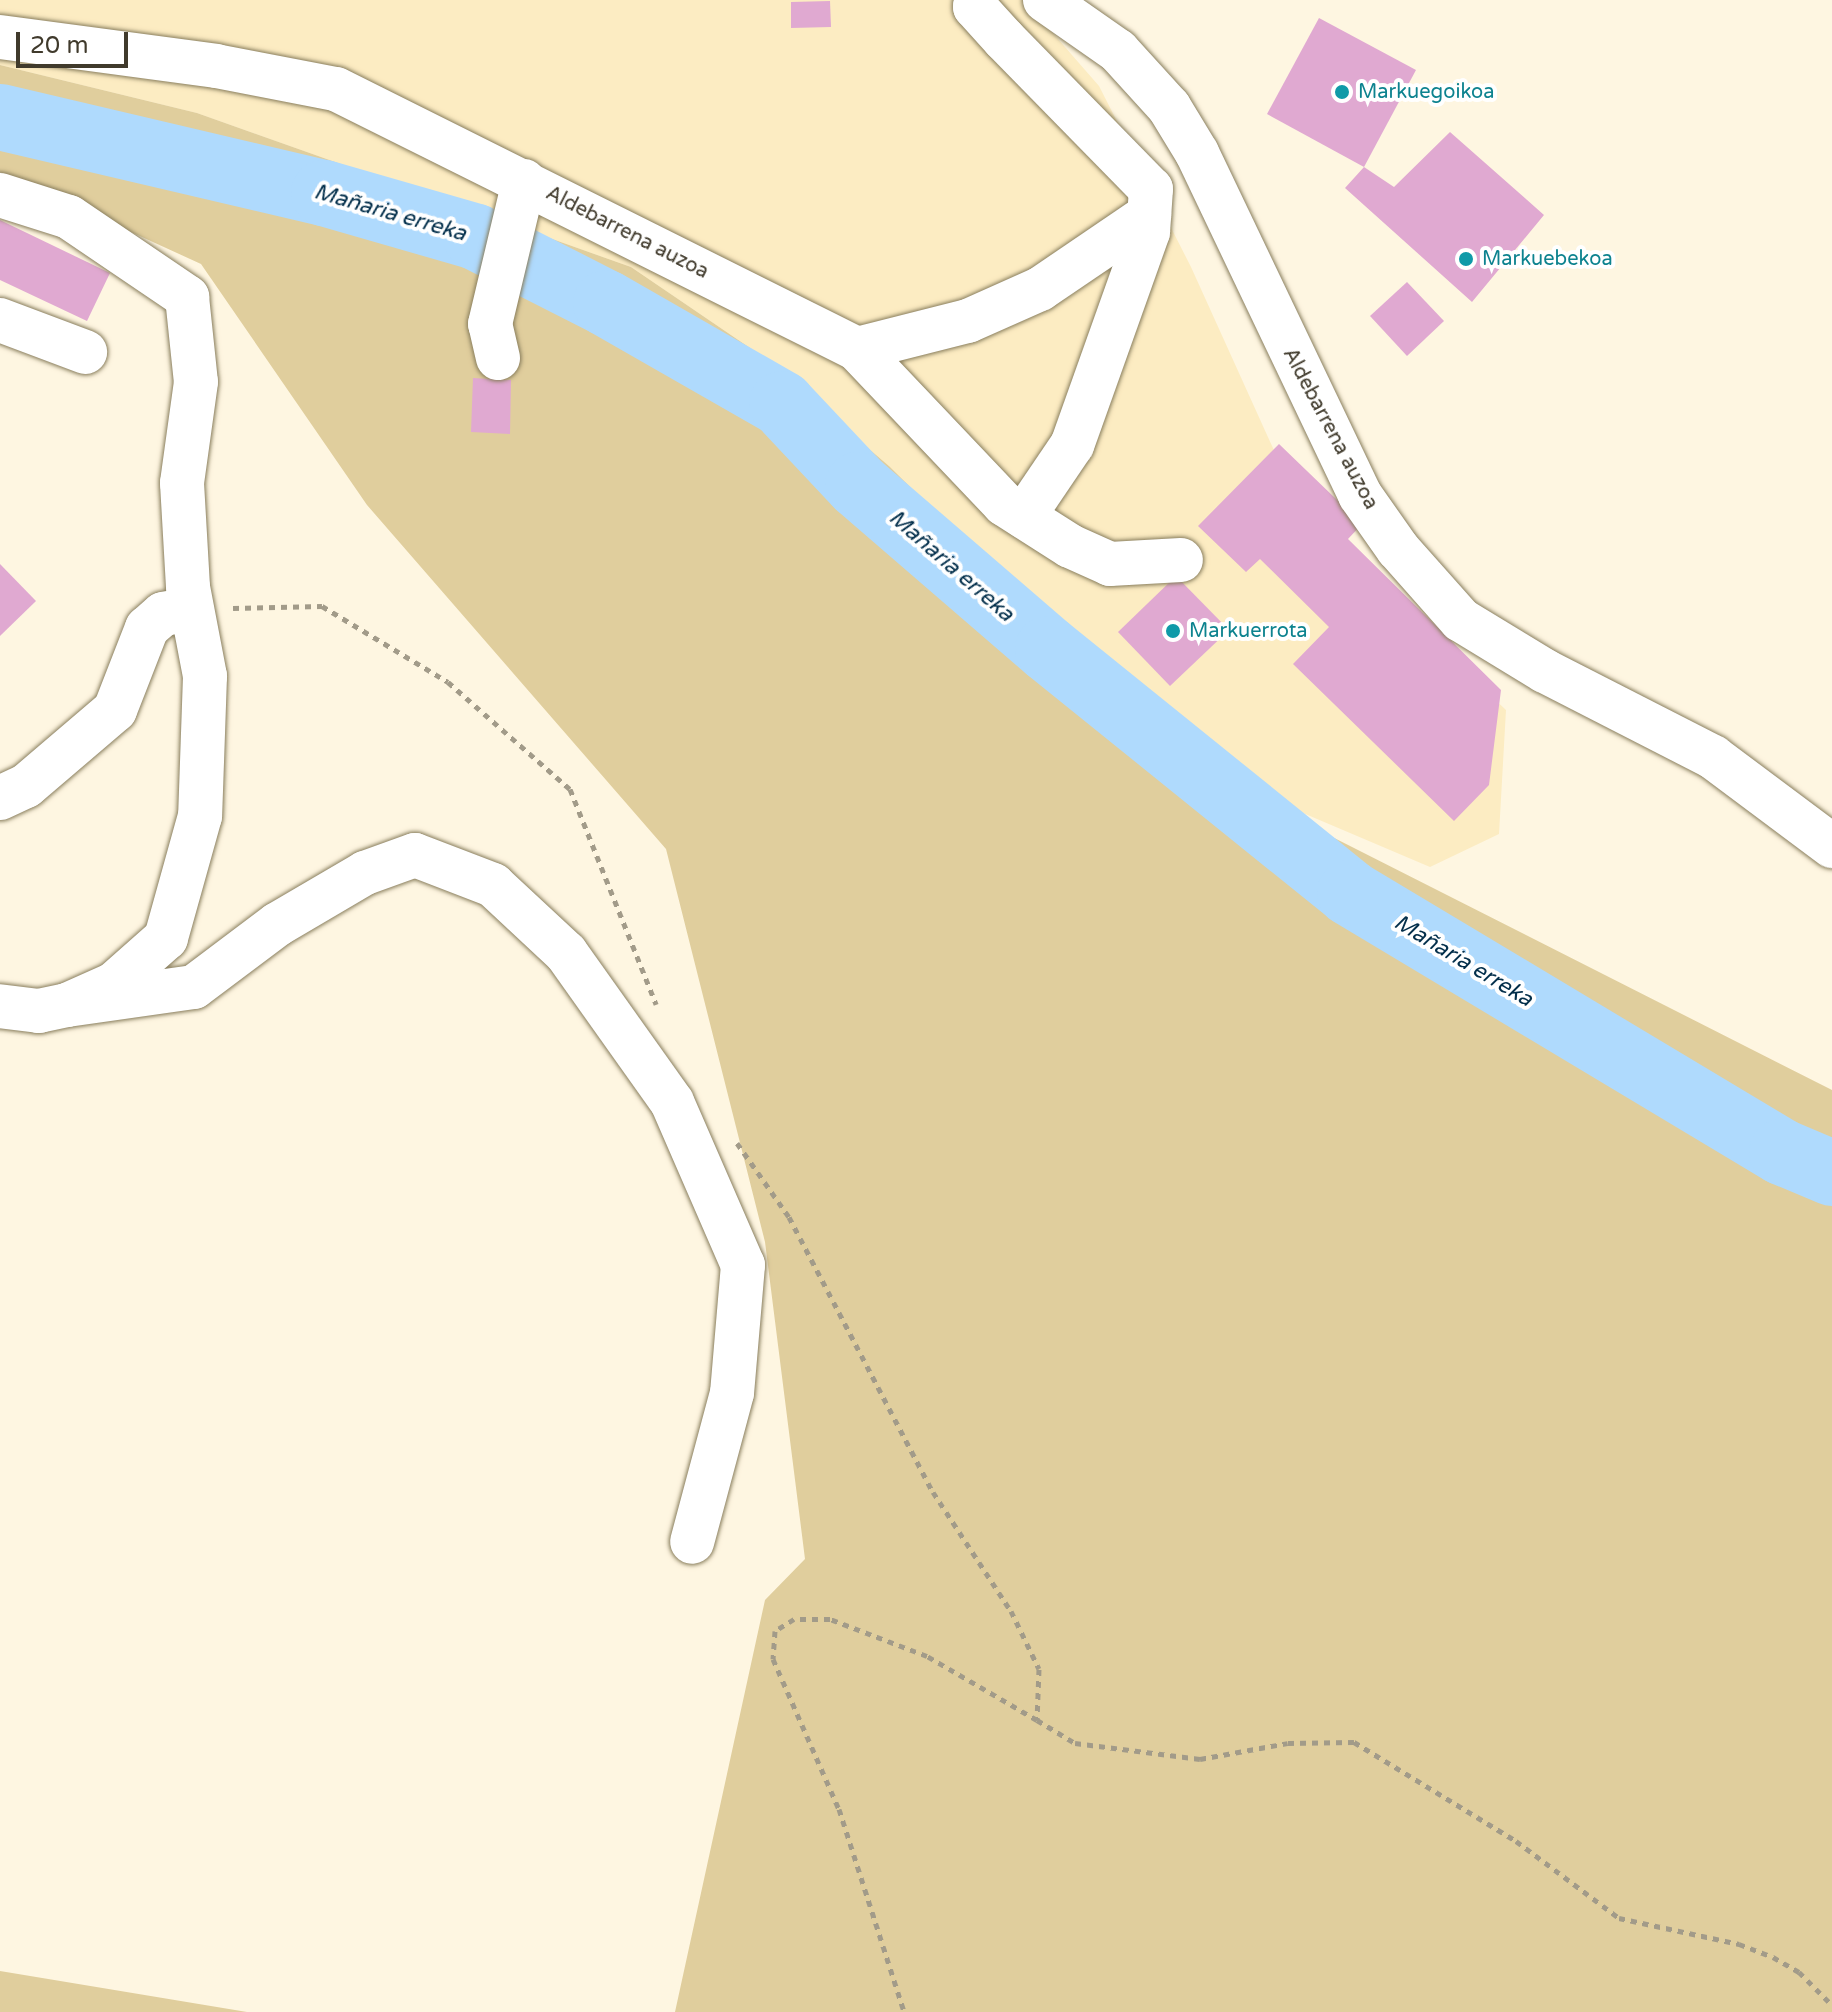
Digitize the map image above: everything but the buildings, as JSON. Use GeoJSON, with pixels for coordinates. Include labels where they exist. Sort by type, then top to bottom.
{"type":"FeatureCollection","features":[{"type":"Feature","properties":{"kind":"street"},"geometry":{"type":"LineString","coordinates":[[976,0],[975,7],[1004,39],[1151,189],[1148,232],[1072,445],[1024,516]]}},
{"type":"Feature","properties":{"kind":"street","name":"Aldebarrena auzoa"},"geometry":{"type":"LineString","coordinates":[[1045,0],[1118,51],[1169,107],[1197,153],[1360,495],[1398,549],[1461,620],[1545,671],[1713,757],[1832,846]]}},
{"type":"Feature","properties":{"kind":"street","name":"Aldebarrena auzoa"},"geometry":{"type":"LineString","coordinates":[[0,37],[216,66],[336,89],[857,349],[1004,504],[1110,564],[1181,560]]}},
{"type":"Feature","properties":{"kind":"street"},"geometry":{"type":"LineString","coordinates":[[498,358],[490,324],[524,181]]}},
{"type":"Feature","properties":{"kind":"street"},"geometry":{"type":"LineString","coordinates":[[0,195],[69,217],[187,297],[196,382],[182,483],[192,609],[205,676],[200,816],[166,938],[114,984],[67,1005]]}},
{"type":"Feature","properties":{"kind":"street"},"geometry":{"type":"LineString","coordinates":[[857,349],[968,321],[1040,289],[1149,215]]}},
{"type":"Feature","properties":{"kind":"street"},"geometry":{"type":"LineString","coordinates":[[0,320],[85,352]]}},
{"type":"Feature","properties":{"kind":"street"},"geometry":{"type":"LineString","coordinates":[[0,798],[26,786],[115,710],[147,628],[163,614],[192,609]]}},
{"type":"Feature","properties":{"kind":"street"},"geometry":{"type":"LineString","coordinates":[[0,1006],[39,1011],[194,987],[278,924],[365,873],[415,855],[493,885],[566,953],[672,1102],[743,1265],[732,1393],[692,1542]]}},
{"type":"Feature","properties":{"kind":"path"},"geometry":{"type":"LineString","coordinates":[[1037,1720],[1075,1743],[1200,1759],[1288,1743],[1354,1742],[1516,1841],[1619,1918],[1739,1944],[1773,1957],[1799,1972],[1832,2005]]}},
{"type":"Feature","properties":{"kind":"shaded area"},"geometry":{"type":"Polygon","coordinates":[[[0,0],[1024,0],[1099,86],[1191,267],[1306,521],[1506,710],[1499,834],[1430,867],[1192,766],[889,466],[753,350],[631,267],[197,113],[0,65],[0,0]]]}},
{"type":"Feature","properties":{"kind":"shaded area"},"geometry":{"type":"Polygon","coordinates":[[[0,65],[197,113],[631,267],[753,350],[889,466],[1192,766],[1832,1090],[1832,2012],[675,2012],[765,1600],[805,1559],[765,1242],[666,849],[367,505],[201,264],[0,172],[0,65]]]}},
{"type":"Feature","properties":{"kind":"shaded area"},"geometry":{"type":"Polygon","coordinates":[[[0,1971],[247,2012],[0,2012],[0,1971]]]}},
{"type":"Feature","properties":{"kind":"waterway","name":"Mañaria erreka"},"geometry":{"type":"LineString","coordinates":[[0,117],[324,193],[476,237],[606,303],[782,404],[858,485],[1048,649],[1350,893],[1782,1152],[1832,1173]]}},
{"type":"Feature","properties":{"kind":"place","name":"Markuegoikoa"},"geometry":{"type":"Point","coordinates":[1342,92]}},
{"type":"Feature","properties":{"kind":"place","name":"Markuebekoa"},"geometry":{"type":"Point","coordinates":[1466,259]}},
{"type":"Feature","properties":{"kind":"place","name":"Markuerrota"},"geometry":{"type":"Point","coordinates":[1173,631]}}]}
